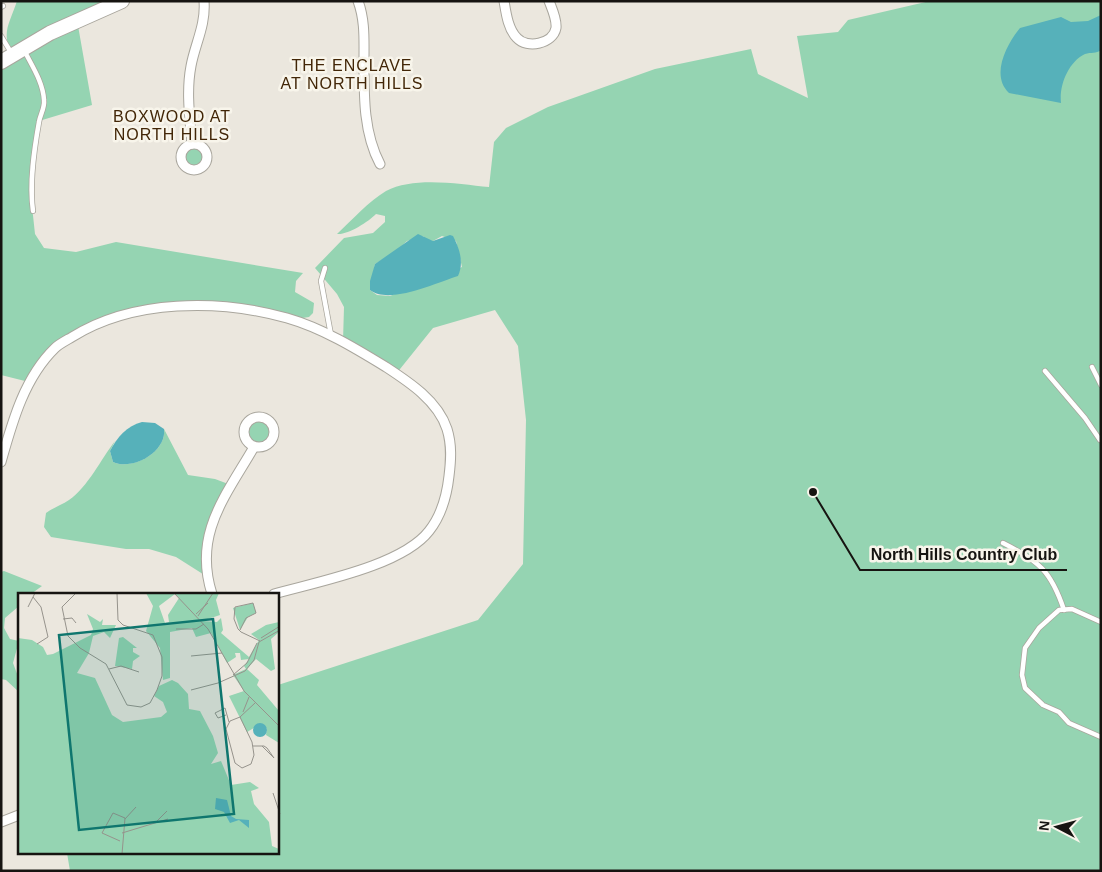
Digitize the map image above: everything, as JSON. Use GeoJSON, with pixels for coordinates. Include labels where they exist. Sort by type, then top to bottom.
{"type":"FeatureCollection","features":[{"type":"Feature","properties":{"kind":"main road"},"geometry":{"type":"LineString","coordinates":[[12,55],[77,20],[122,1]]}},
{"type":"Feature","properties":{"kind":"street"},"geometry":{"type":"LineString","coordinates":[[192,144],[188,94],[191,66],[203,22],[204,1]]}},
{"type":"Feature","properties":{"kind":"street"},"geometry":{"type":"LineString","coordinates":[[358,1],[364,26],[365,109],[374,152],[380,164]]}},
{"type":"Feature","properties":{"kind":"street"},"geometry":{"type":"LineString","coordinates":[[504,1],[506,17],[516,38],[525,44],[536,44],[549,39],[556,29],[549,1]]}},
{"type":"Feature","properties":{"kind":"street"},"geometry":{"type":"LineString","coordinates":[[1,462],[11,427],[29,382],[55,348],[90,326],[131,313],[180,306],[234,308],[287,318],[331,336],[363,352],[396,374],[432,403],[447,429],[451,454],[446,496],[430,531],[406,550],[370,566],[277,593]]}},
{"type":"Feature","properties":{"kind":"street"},"geometry":{"type":"LineString","coordinates":[[212,593],[206,576],[206,543],[211,524],[222,497],[254,447]]}},
{"type":"Feature","properties":{"kind":"street"},"geometry":{"type":"LineString","coordinates":[[1,822],[18,815]]}},
{"type":"Feature","properties":{"kind":"lane"},"geometry":{"type":"LineString","coordinates":[[1,36],[12,55],[41,84],[44,101],[39,121],[35,156],[31,197],[33,211]]}},
{"type":"Feature","properties":{"kind":"lane"},"geometry":{"type":"LineString","coordinates":[[325,268],[320,281],[331,336]]}},
{"type":"Feature","properties":{"kind":"lane"},"geometry":{"type":"LineString","coordinates":[[1092,367],[1101,385]]}},
{"type":"Feature","properties":{"kind":"lane"},"geometry":{"type":"LineString","coordinates":[[1045,371],[1085,418],[1101,441]]}},
{"type":"Feature","properties":{"kind":"lane"},"geometry":{"type":"LineString","coordinates":[[1003,543],[1025,554],[1046,570],[1059,593],[1064,610]]}},
{"type":"Feature","properties":{"kind":"lane"},"geometry":{"type":"LineString","coordinates":[[1101,622],[1081,612],[1059,610],[1039,628],[1025,648],[1022,675],[1025,688],[1043,705],[1059,712],[1069,723],[1101,738]]}},
{"type":"Feature","properties":{"kind":"green space"},"geometry":{"type":"Polygon","coordinates":[[[17,1],[122,1],[77,20],[92,105],[39,121],[31,197],[35,234],[44,248],[76,252],[116,242],[303,273],[296,281],[295,292],[314,303],[313,313],[309,317],[296,319],[234,308],[180,306],[131,313],[55,348],[29,382],[1,375],[1,62],[13,55],[7,40],[7,34],[9,22],[17,1]]]}},
{"type":"Feature","properties":{"kind":"green space"},"geometry":{"type":"Polygon","coordinates":[[[930,1],[1101,1],[1101,871],[70,871],[67,854],[279,854],[279,685],[478,620],[523,564],[526,420],[518,346],[495,310],[433,328],[396,374],[343,341],[344,307],[337,294],[315,268],[344,238],[373,233],[385,222],[385,216],[376,214],[358,227],[342,234],[337,234],[373,200],[397,186],[437,182],[489,187],[494,142],[506,128],[548,107],[655,69],[751,49],[758,74],[808,98],[797,36],[838,32],[848,20],[930,1]],[[423,236],[407,241],[395,252],[375,264],[370,290],[377,295],[390,296],[462,267],[456,241],[442,236],[433,241],[426,240],[423,236]]]}},
{"type":"Feature","properties":{"kind":"green space"},"geometry":{"type":"Polygon","coordinates":[[[194,144],[203,148],[207,157],[203,166],[194,170],[185,166],[181,157],[185,148],[194,144]]]}},
{"type":"Feature","properties":{"kind":"green space"},"geometry":{"type":"Polygon","coordinates":[[[259,417],[270,421],[274,432],[270,443],[259,447],[248,443],[244,432],[248,421],[259,417]]]}},
{"type":"Feature","properties":{"kind":"green space"},"geometry":{"type":"Polygon","coordinates":[[[164,429],[188,475],[215,479],[231,485],[211,524],[206,576],[176,557],[149,549],[126,549],[51,537],[44,527],[46,513],[69,500],[82,488],[115,441],[110,451],[113,462],[129,464],[138,462],[147,458],[160,445],[164,429]]]}},
{"type":"Feature","properties":{"kind":"green space"},"geometry":{"type":"Polygon","coordinates":[[[4,571],[42,586],[32,593],[18,593],[18,607],[5,618],[4,628],[10,639],[18,641],[13,663],[18,676],[18,691],[6,680],[1,679],[1,572],[4,571]]]}},
{"type":"Feature","properties":{"kind":"water"},"geometry":{"type":"Polygon","coordinates":[[[1101,15],[1101,50],[1085,54],[1069,69],[1063,82],[1061,103],[1009,93],[1003,86],[1001,78],[1002,60],[1010,42],[1020,28],[1061,17],[1071,22],[1088,21],[1101,15]]]}},
{"type":"Feature","properties":{"kind":"water"},"geometry":{"type":"Polygon","coordinates":[[[418,234],[433,241],[450,235],[453,236],[460,256],[461,266],[458,276],[400,294],[378,294],[370,290],[370,281],[375,264],[418,234]]]}},
{"type":"Feature","properties":{"kind":"water"},"geometry":{"type":"Polygon","coordinates":[[[142,422],[155,423],[164,429],[160,445],[147,458],[138,462],[121,464],[113,462],[110,451],[116,441],[127,429],[142,422]]]}},
{"type":"Feature","properties":{"kind":"place","name":"North Hills Country Club"},"geometry":{"type":"Point","coordinates":[813,492]}},
{"type":"Feature","properties":{"kind":"district","name":"THE ENCLAVE AT NORTH HILLS"},"geometry":{"type":"Point","coordinates":[352,74]}},
{"type":"Feature","properties":{"kind":"district","name":"BOXWOOD AT NORTH HILLS"},"geometry":{"type":"Point","coordinates":[172,125]}}]}
